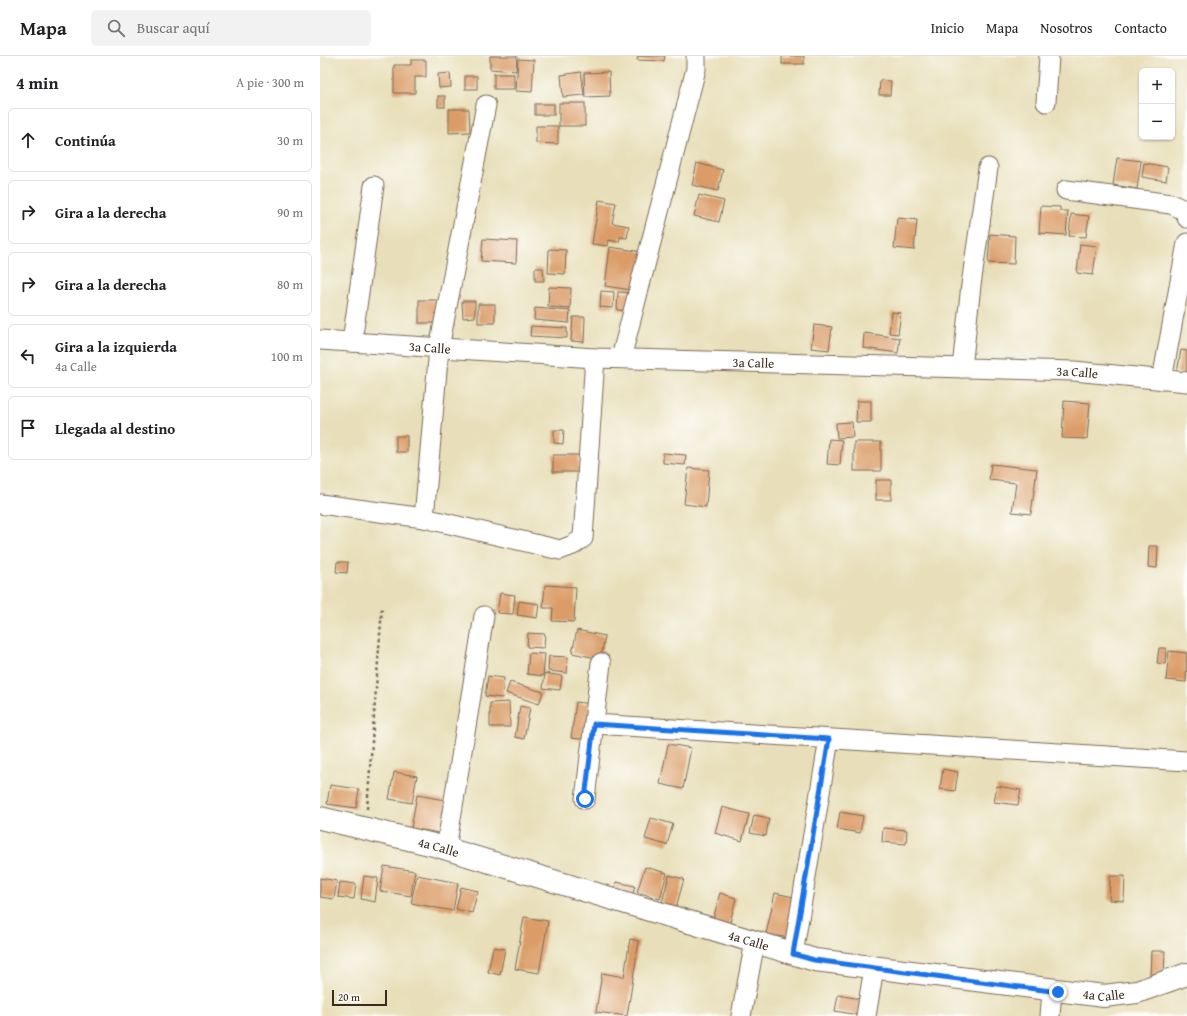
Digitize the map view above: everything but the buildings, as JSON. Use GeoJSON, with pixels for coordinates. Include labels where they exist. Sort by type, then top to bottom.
{"type":"FeatureCollection","features":[{"type":"Feature","properties":{"kind":"street"},"geometry":{"type":"LineString","coordinates":[[621,358],[696,69],[696,56]]}},
{"type":"Feature","properties":{"kind":"street"},"geometry":{"type":"LineString","coordinates":[[1046,102],[1049,56]]}},
{"type":"Feature","properties":{"kind":"street"},"geometry":{"type":"LineString","coordinates":[[424,518],[439,348],[486,105]]}},
{"type":"Feature","properties":{"kind":"street"},"geometry":{"type":"LineString","coordinates":[[962,368],[971,285],[988,168]]}},
{"type":"Feature","properties":{"kind":"street"},"geometry":{"type":"LineString","coordinates":[[352,342],[374,186]]}},
{"type":"Feature","properties":{"kind":"street"},"geometry":{"type":"LineString","coordinates":[[1066,190],[1171,204],[1184,210],[1187,218]]}},
{"type":"Feature","properties":{"kind":"street"},"geometry":{"type":"LineString","coordinates":[[1162,380],[1187,243]]}},
{"type":"Feature","properties":{"kind":"street","name":"3a Calle"},"geometry":{"type":"LineString","coordinates":[[320,340],[595,358],[1074,371],[1187,382]]}},
{"type":"Feature","properties":{"kind":"street"},"geometry":{"type":"LineString","coordinates":[[320,504],[424,518],[560,550],[574,545],[582,538],[595,358]]}},
{"type":"Feature","properties":{"kind":"street"},"geometry":{"type":"LineString","coordinates":[[446,849],[484,616]]}},
{"type":"Feature","properties":{"kind":"street"},"geometry":{"type":"LineString","coordinates":[[585,799],[601,663]]}},
{"type":"Feature","properties":{"kind":"street"},"geometry":{"type":"LineString","coordinates":[[594,724],[1187,761]]}},
{"type":"Feature","properties":{"kind":"street"},"geometry":{"type":"LineString","coordinates":[[793,954],[829,739]]}},
{"type":"Feature","properties":{"kind":"street","name":"4a Calle"},"geometry":{"type":"LineString","coordinates":[[320,818],[446,849],[814,960],[1052,991],[1104,996],[1137,992],[1187,974]]}},
{"type":"Feature","properties":{"kind":"street"},"geometry":{"type":"LineString","coordinates":[[741,1016],[755,942]]}},
{"type":"Feature","properties":{"kind":"street"},"geometry":{"type":"LineString","coordinates":[[866,1016],[874,968]]}},
{"type":"Feature","properties":{"kind":"street"},"geometry":{"type":"LineString","coordinates":[[1050,1016],[1052,991]]}},
{"type":"Feature","properties":{"kind":"path"},"geometry":{"type":"LineString","coordinates":[[366,830],[382,608]]}},
{"type":"Feature","properties":{"kind":"route"},"geometry":{"type":"LineString","coordinates":[[585,799],[594,724],[829,739],[793,954],[814,960],[1058,992]]}}]}
